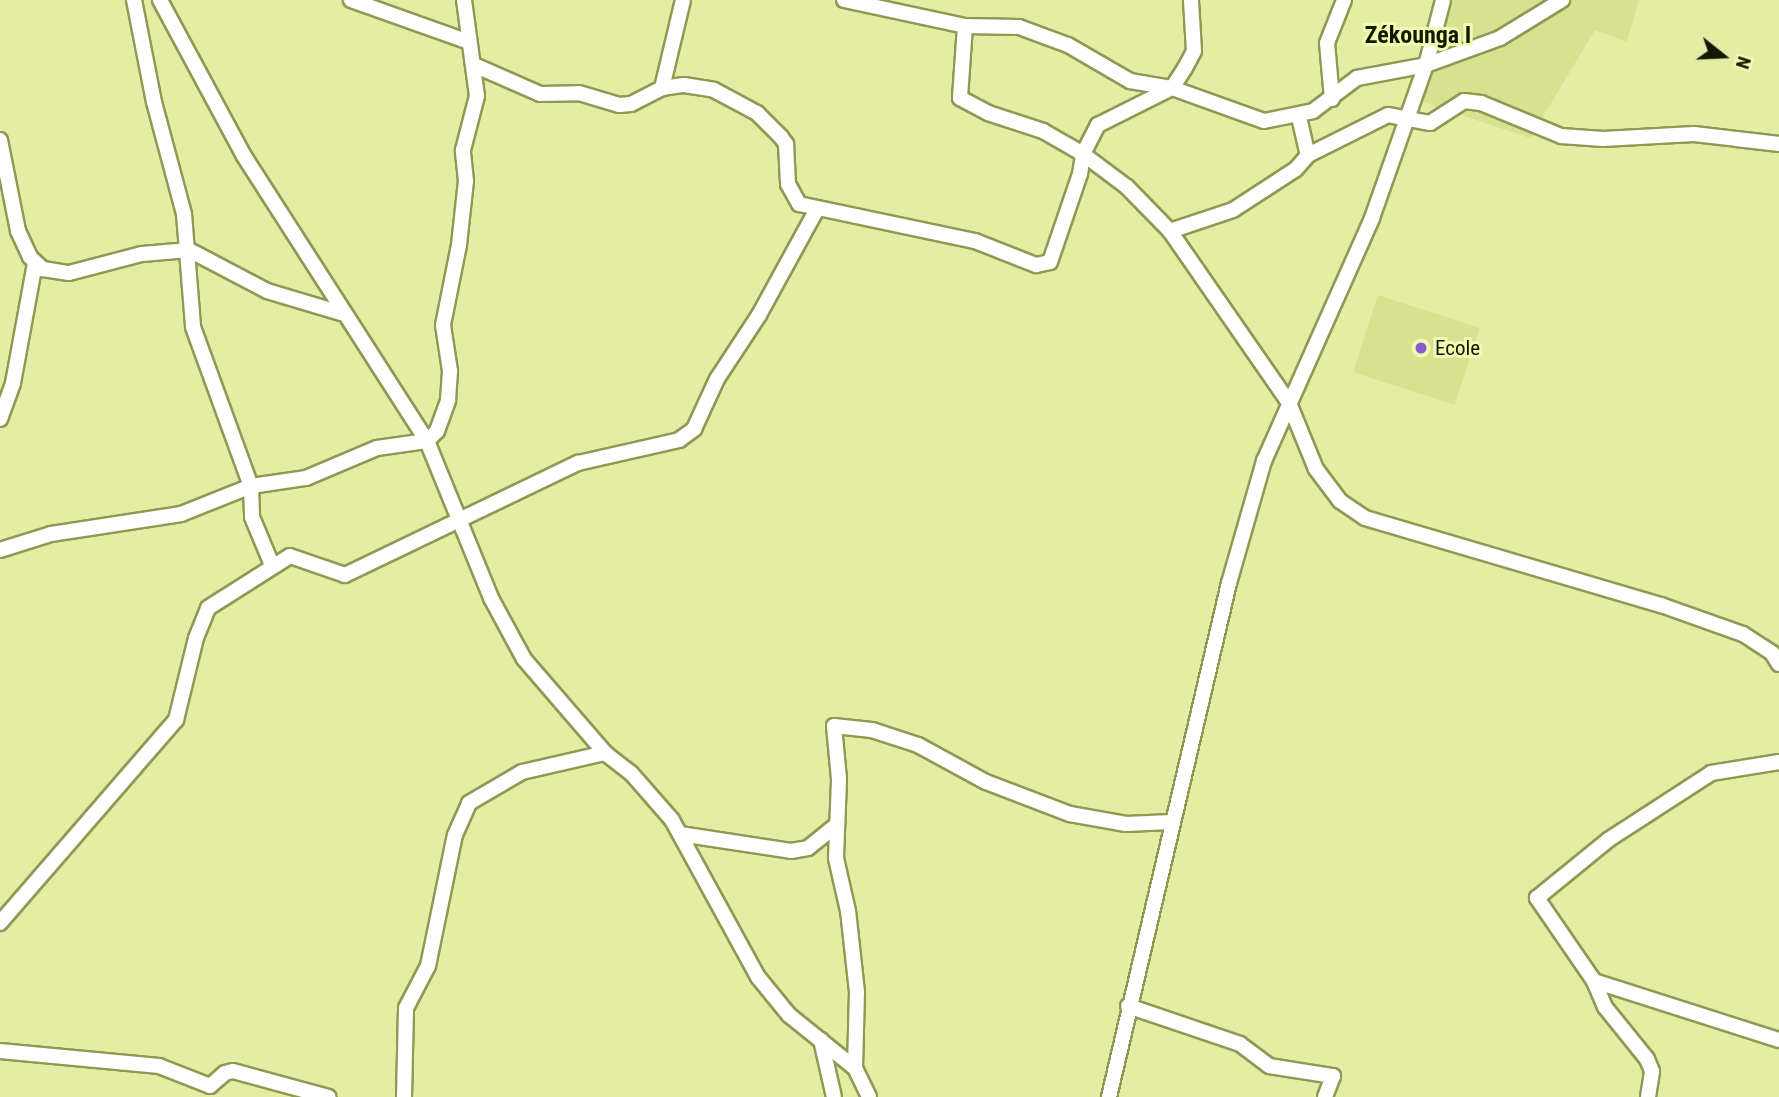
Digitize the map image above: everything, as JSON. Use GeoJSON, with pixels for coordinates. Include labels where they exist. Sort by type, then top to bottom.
{"type":"FeatureCollection","features":[{"type":"Feature","properties":{"kind":"street"},"geometry":{"type":"LineString","coordinates":[[134,0],[189,250],[193,327],[251,485],[252,517],[272,565]]}},
{"type":"Feature","properties":{"kind":"street"},"geometry":{"type":"LineString","coordinates":[[160,0],[244,156],[341,313],[427,441],[444,474],[458,523],[524,659],[605,753],[650,793],[680,834],[758,977],[789,1015],[855,1068],[869,1097]]}},
{"type":"Feature","properties":{"kind":"street"},"geometry":{"type":"LineString","coordinates":[[351,0],[469,42]]}},
{"type":"Feature","properties":{"kind":"street"},"geometry":{"type":"LineString","coordinates":[[0,550],[51,534],[181,514],[251,485],[306,478],[377,448],[427,441],[441,423],[448,400],[450,371],[443,325],[460,245],[466,181],[463,150],[477,96],[464,0]]}},
{"type":"Feature","properties":{"kind":"street"},"geometry":{"type":"LineString","coordinates":[[662,88],[683,0]]}},
{"type":"Feature","properties":{"kind":"street"},"geometry":{"type":"LineString","coordinates":[[845,0],[871,3],[965,26],[1019,27],[1068,45],[1130,81],[1172,88],[1264,121],[1299,117],[1332,99],[1357,78],[1426,65],[1500,38],[1562,0]]}},
{"type":"Feature","properties":{"kind":"street"},"geometry":{"type":"LineString","coordinates":[[474,65],[495,70],[540,94],[579,93],[619,105],[631,104],[662,88],[684,85],[714,90],[757,113],[786,144],[792,194],[799,204],[816,211],[841,210],[975,241],[1036,265],[1050,262],[1080,174],[1083,154],[1098,125],[1172,88],[1194,51],[1191,0]]}},
{"type":"Feature","properties":{"kind":"street"},"geometry":{"type":"LineString","coordinates":[[1332,99],[1327,43],[1344,0]]}},
{"type":"Feature","properties":{"kind":"street"},"geometry":{"type":"LineString","coordinates":[[1109,1097],[1128,1006],[1229,583],[1264,461],[1372,218],[1426,65],[1443,0]]}},
{"type":"Feature","properties":{"kind":"street"},"geometry":{"type":"LineString","coordinates":[[965,26],[960,98],[988,113],[1043,131],[1083,154],[1127,187],[1170,231],[1289,402],[1317,469],[1340,500],[1365,518],[1673,609],[1742,634],[1772,653],[1779,664]]}},
{"type":"Feature","properties":{"kind":"street"},"geometry":{"type":"LineString","coordinates":[[1170,231],[1233,210],[1296,169],[1308,155],[1388,116],[1409,116],[1430,123],[1459,102],[1470,101],[1561,136],[1603,139],[1694,134],[1779,145]]}},
{"type":"Feature","properties":{"kind":"street"},"geometry":{"type":"LineString","coordinates":[[1299,117],[1308,155]]}},
{"type":"Feature","properties":{"kind":"street"},"geometry":{"type":"LineString","coordinates":[[0,141],[18,231],[35,263],[13,383],[0,419]]}},
{"type":"Feature","properties":{"kind":"street"},"geometry":{"type":"LineString","coordinates":[[0,923],[176,720],[195,638],[208,608],[290,556],[302,557],[345,575],[578,463],[670,443],[694,429],[717,379],[759,315],[816,211]]}},
{"type":"Feature","properties":{"kind":"street"},"geometry":{"type":"LineString","coordinates":[[35,263],[69,273],[142,254],[189,250],[267,291],[341,313]]}},
{"type":"Feature","properties":{"kind":"street"},"geometry":{"type":"LineString","coordinates":[[855,1068],[857,992],[835,826],[839,779],[834,726],[841,725],[918,745],[986,782],[1070,814],[1126,824],[1171,822]]}},
{"type":"Feature","properties":{"kind":"street"},"geometry":{"type":"LineString","coordinates":[[404,1097],[406,1008],[428,966],[452,847],[469,803],[522,772],[605,753]]}},
{"type":"Feature","properties":{"kind":"street"},"geometry":{"type":"LineString","coordinates":[[1648,1097],[1650,1065],[1605,1007],[1594,981],[1537,898],[1608,840],[1711,773],[1779,762]]}},
{"type":"Feature","properties":{"kind":"street"},"geometry":{"type":"LineString","coordinates":[[680,834],[791,851],[808,848],[835,826]]}},
{"type":"Feature","properties":{"kind":"street"},"geometry":{"type":"LineString","coordinates":[[1594,981],[1779,1040]]}},
{"type":"Feature","properties":{"kind":"street"},"geometry":{"type":"LineString","coordinates":[[1128,1006],[1240,1044],[1269,1066],[1333,1076],[1325,1097]]}},
{"type":"Feature","properties":{"kind":"street"},"geometry":{"type":"LineString","coordinates":[[821,1040],[834,1097]]}},
{"type":"Feature","properties":{"kind":"street"},"geometry":{"type":"LineString","coordinates":[[0,1051],[159,1066],[210,1086],[225,1073],[240,1072],[256,1081],[305,1087],[329,1097]]}},
{"type":"Feature","properties":{"kind":"shaded area"},"geometry":{"type":"Polygon","coordinates":[[[1443,0],[1639,0],[1627,42],[1595,30],[1530,138],[1414,99],[1443,0]]]}},
{"type":"Feature","properties":{"kind":"shaded area"},"geometry":{"type":"Polygon","coordinates":[[[1378,295],[1480,328],[1455,405],[1353,372],[1378,295]]]}},
{"type":"Feature","properties":{"kind":"place","name":"Ecole"},"geometry":{"type":"Point","coordinates":[1421,348]}},
{"type":"Feature","properties":{"kind":"district","name":"Zékounga I"},"geometry":{"type":"Point","coordinates":[1418,36]}}]}
